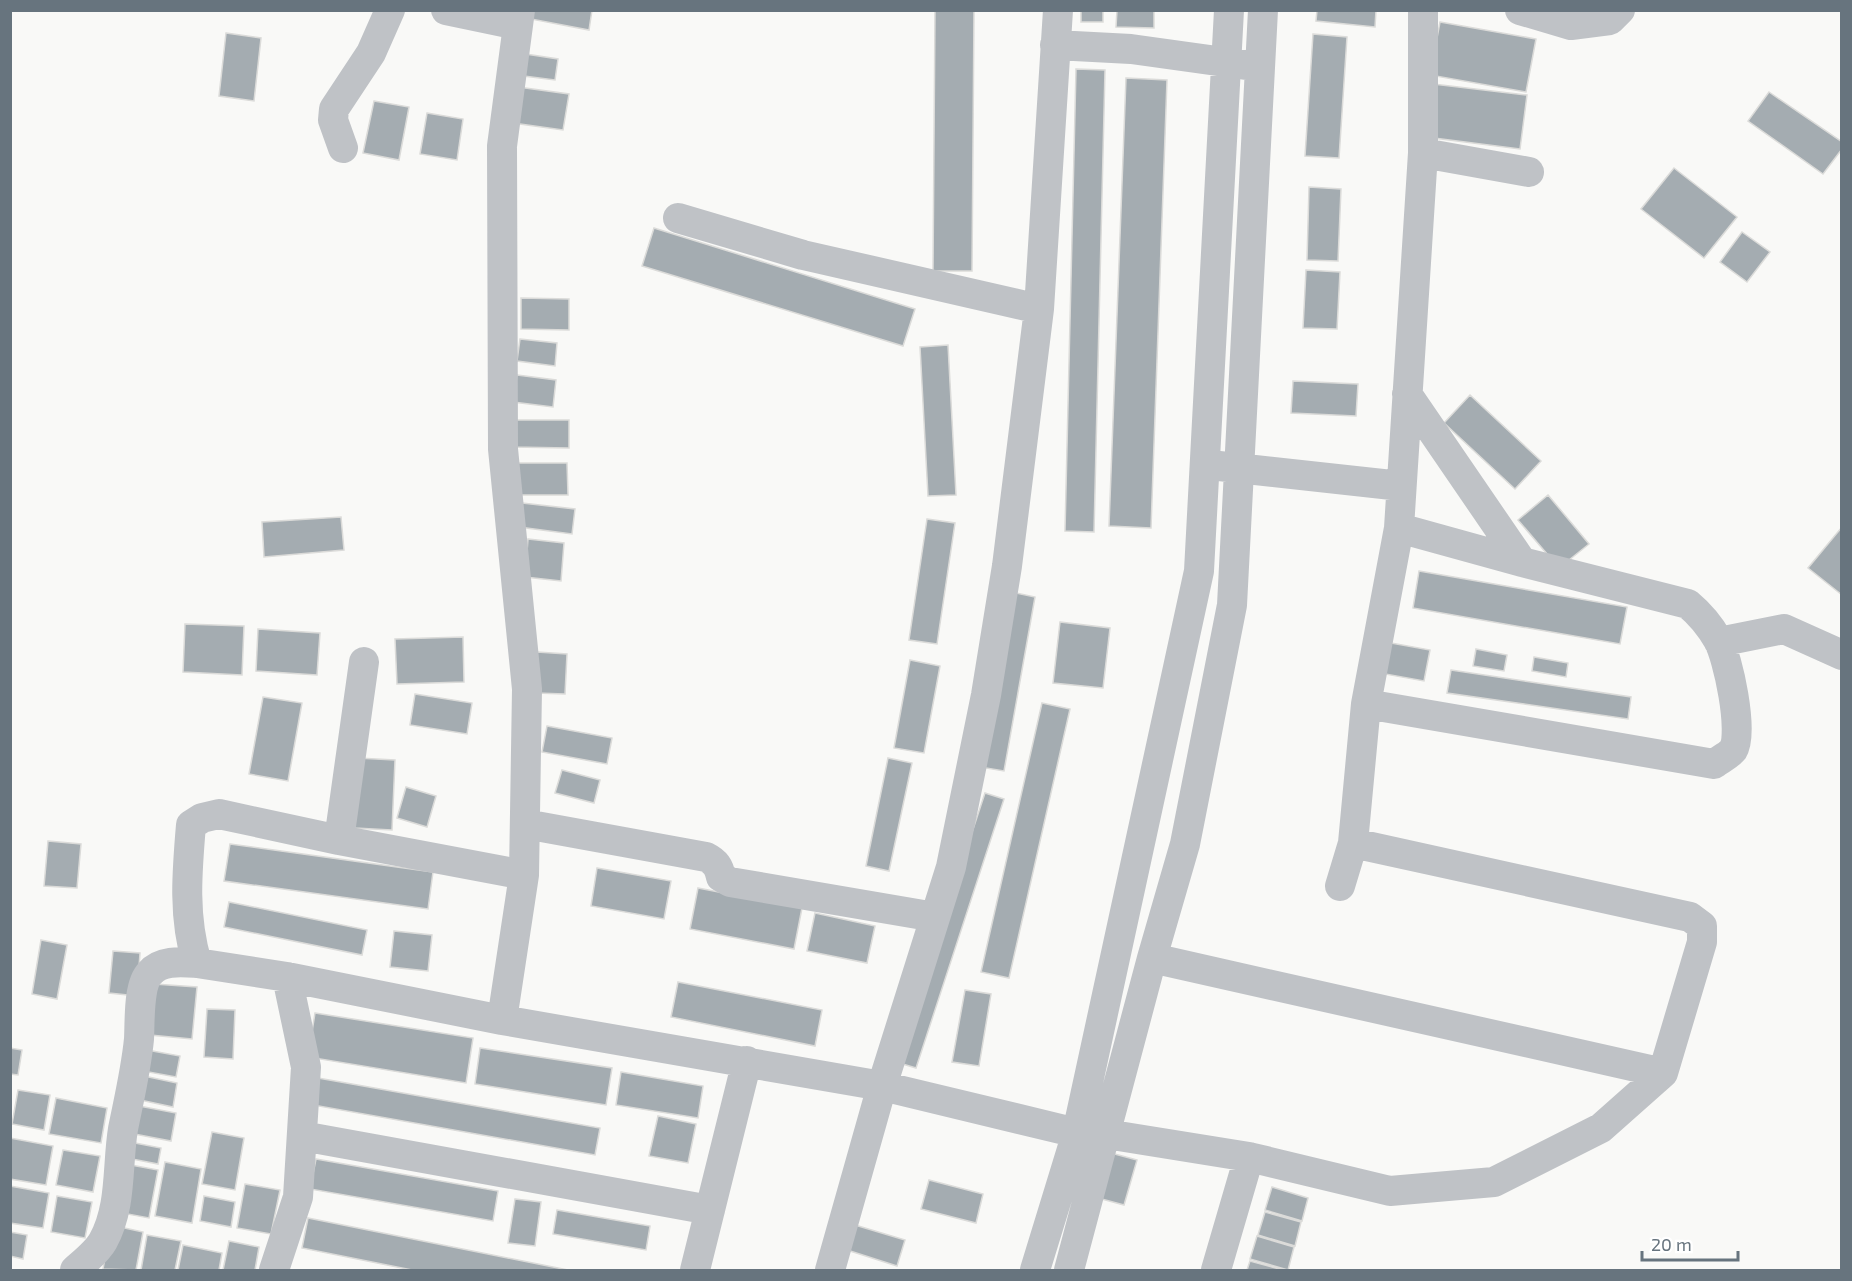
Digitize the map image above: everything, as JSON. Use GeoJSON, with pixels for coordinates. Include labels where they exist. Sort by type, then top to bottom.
{"type":"FeatureCollection","features":[{"type":"Feature","properties":{"kind":"street"},"geometry":{"type":"LineString","coordinates":[[343,148],[333,120],[334,108],[371,53],[390,10]]}},
{"type":"Feature","properties":{"kind":"street"},"geometry":{"type":"LineString","coordinates":[[446,10],[519,18],[502,146],[503,438],[527,688],[525,824],[524,875],[502,1020]]}},
{"type":"Feature","properties":{"kind":"street"},"geometry":{"type":"LineString","coordinates":[[830,1270],[882,1086],[951,867],[986,694],[1007,566],[1039,309],[1058,10]]}},
{"type":"Feature","properties":{"kind":"street"},"geometry":{"type":"LineString","coordinates":[[1035,1270],[1077,1132],[1199,571],[1229,10]]}},
{"type":"Feature","properties":{"kind":"street"},"geometry":{"type":"LineString","coordinates":[[1069,1270],[1152,958],[1185,844],[1232,605],[1263,10]]}},
{"type":"Feature","properties":{"kind":"street"},"geometry":{"type":"LineString","coordinates":[[1340,886],[1353,843],[1366,704],[1399,528],[1423,153],[1424,10]]}},
{"type":"Feature","properties":{"kind":"street"},"geometry":{"type":"LineString","coordinates":[[1520,10],[1571,25],[1610,21],[1620,10]]}},
{"type":"Feature","properties":{"kind":"street"},"geometry":{"type":"LineString","coordinates":[[1055,45],[1131,49],[1260,66]]}},
{"type":"Feature","properties":{"kind":"street"},"geometry":{"type":"LineString","coordinates":[[1423,153],[1529,172]]}},
{"type":"Feature","properties":{"kind":"street"},"geometry":{"type":"LineString","coordinates":[[678,218],[803,255],[1039,309]]}},
{"type":"Feature","properties":{"kind":"street"},"geometry":{"type":"LineString","coordinates":[[1407,394],[1522,562]]}},
{"type":"Feature","properties":{"kind":"street"},"geometry":{"type":"LineString","coordinates":[[1205,464],[1239,470],[1401,486]]}},
{"type":"Feature","properties":{"kind":"street"},"geometry":{"type":"LineString","coordinates":[[1366,704],[1714,764],[1733,749],[1737,731],[1733,688],[1719,642],[1699,613],[1688,604],[1399,528]]}},
{"type":"Feature","properties":{"kind":"street"},"geometry":{"type":"LineString","coordinates":[[1193,606],[1229,616]]}},
{"type":"Feature","properties":{"kind":"street"},"geometry":{"type":"LineString","coordinates":[[1719,642],[1784,629],[1842,656]]}},
{"type":"Feature","properties":{"kind":"street"},"geometry":{"type":"LineString","coordinates":[[339,840],[363,662]]}},
{"type":"Feature","properties":{"kind":"street"},"geometry":{"type":"LineString","coordinates":[[197,963],[189,923],[186,881],[191,825],[202,818],[219,814],[339,840],[524,875]]}},
{"type":"Feature","properties":{"kind":"street"},"geometry":{"type":"LineString","coordinates":[[525,824],[706,857],[719,867],[721,877],[730,882],[935,917]]}},
{"type":"Feature","properties":{"kind":"street"},"geometry":{"type":"LineString","coordinates":[[75,1270],[103,1242],[111,1221],[123,1130],[132,1093],[138,1050],[142,990],[148,974],[161,964],[197,963],[287,976],[502,1020],[882,1086],[1077,1132],[1107,1134],[1249,1157],[1390,1191],[1494,1182],[1601,1128],[1663,1073],[1702,942],[1702,926],[1690,917],[1353,843]]}},
{"type":"Feature","properties":{"kind":"street"},"geometry":{"type":"LineString","coordinates":[[1152,958],[1663,1073]]}},
{"type":"Feature","properties":{"kind":"street"},"geometry":{"type":"LineString","coordinates":[[274,1270],[298,1197],[306,1067],[287,976]]}},
{"type":"Feature","properties":{"kind":"street"},"geometry":{"type":"LineString","coordinates":[[695,1270],[747,1061]]}},
{"type":"Feature","properties":{"kind":"street"},"geometry":{"type":"LineString","coordinates":[[302,1136],[710,1210]]}},
{"type":"Feature","properties":{"kind":"street"},"geometry":{"type":"LineString","coordinates":[[1216,1270],[1249,1157]]}},
{"type":"Feature","properties":{"kind":"building"},"geometry":{"type":"Polygon","coordinates":[[[532,10],[592,10],[589,30],[531,19],[532,10]]]}},
{"type":"Feature","properties":{"kind":"building"},"geometry":{"type":"Polygon","coordinates":[[[935,10],[974,10],[972,271],[933,271],[935,10]]]}},
{"type":"Feature","properties":{"kind":"building"},"geometry":{"type":"Polygon","coordinates":[[[1081,10],[1103,10],[1103,22],[1081,22],[1081,10]]]}},
{"type":"Feature","properties":{"kind":"building"},"geometry":{"type":"Polygon","coordinates":[[[1117,10],[1154,10],[1154,28],[1116,27],[1117,10]]]}},
{"type":"Feature","properties":{"kind":"building"},"geometry":{"type":"Polygon","coordinates":[[[1317,10],[1376,10],[1375,27],[1316,21],[1317,10]]]}},
{"type":"Feature","properties":{"kind":"building"},"geometry":{"type":"Polygon","coordinates":[[[1440,22],[1536,39],[1526,92],[1430,75],[1440,22]]]}},
{"type":"Feature","properties":{"kind":"building"},"geometry":{"type":"Polygon","coordinates":[[[226,33],[261,38],[254,101],[219,96],[226,33]]]}},
{"type":"Feature","properties":{"kind":"building"},"geometry":{"type":"Polygon","coordinates":[[[1313,34],[1347,37],[1339,158],[1305,156],[1313,34]]]}},
{"type":"Feature","properties":{"kind":"building"},"geometry":{"type":"Polygon","coordinates":[[[519,53],[558,59],[555,80],[516,75],[519,53]]]}},
{"type":"Feature","properties":{"kind":"building"},"geometry":{"type":"Polygon","coordinates":[[[1076,69],[1105,70],[1094,532],[1065,531],[1076,69]]]}},
{"type":"Feature","properties":{"kind":"building"},"geometry":{"type":"Polygon","coordinates":[[[1126,78],[1167,80],[1151,528],[1109,526],[1126,78]]]}},
{"type":"Feature","properties":{"kind":"building"},"geometry":{"type":"Polygon","coordinates":[[[1433,84],[1527,95],[1520,149],[1426,137],[1433,84]]]}},
{"type":"Feature","properties":{"kind":"building"},"geometry":{"type":"Polygon","coordinates":[[[518,87],[569,94],[563,130],[513,123],[518,87]]]}},
{"type":"Feature","properties":{"kind":"building"},"geometry":{"type":"Polygon","coordinates":[[[1769,92],[1842,142],[1842,149],[1823,174],[1748,121],[1769,92]]]}},
{"type":"Feature","properties":{"kind":"building"},"geometry":{"type":"Polygon","coordinates":[[[374,101],[409,107],[399,160],[363,153],[374,101]]]}},
{"type":"Feature","properties":{"kind":"building"},"geometry":{"type":"Polygon","coordinates":[[[427,113],[463,119],[457,160],[420,154],[427,113]]]}},
{"type":"Feature","properties":{"kind":"building"},"geometry":{"type":"Polygon","coordinates":[[[1674,168],[1737,217],[1704,258],[1641,209],[1674,168]]]}},
{"type":"Feature","properties":{"kind":"building"},"geometry":{"type":"Polygon","coordinates":[[[1309,187],[1341,189],[1338,261],[1307,260],[1309,187]]]}},
{"type":"Feature","properties":{"kind":"building"},"geometry":{"type":"Polygon","coordinates":[[[654,228],[915,309],[903,346],[642,266],[654,228]]]}},
{"type":"Feature","properties":{"kind":"building"},"geometry":{"type":"Polygon","coordinates":[[[1742,232],[1770,252],[1747,282],[1720,262],[1742,232]]]}},
{"type":"Feature","properties":{"kind":"building"},"geometry":{"type":"Polygon","coordinates":[[[1306,270],[1340,272],[1337,329],[1303,328],[1306,270]]]}},
{"type":"Feature","properties":{"kind":"building"},"geometry":{"type":"Polygon","coordinates":[[[521,298],[569,299],[569,330],[521,329],[521,298]]]}},
{"type":"Feature","properties":{"kind":"building"},"geometry":{"type":"Polygon","coordinates":[[[520,339],[557,343],[555,366],[517,361],[520,339]]]}},
{"type":"Feature","properties":{"kind":"building"},"geometry":{"type":"Polygon","coordinates":[[[948,345],[956,495],[928,496],[920,347],[948,345]]]}},
{"type":"Feature","properties":{"kind":"building"},"geometry":{"type":"Polygon","coordinates":[[[517,375],[556,380],[553,407],[513,402],[517,375]]]}},
{"type":"Feature","properties":{"kind":"building"},"geometry":{"type":"Polygon","coordinates":[[[1293,381],[1358,384],[1356,416],[1291,413],[1293,381]]]}},
{"type":"Feature","properties":{"kind":"building"},"geometry":{"type":"Polygon","coordinates":[[[1470,395],[1541,461],[1515,489],[1444,423],[1470,395]]]}},
{"type":"Feature","properties":{"kind":"building"},"geometry":{"type":"Polygon","coordinates":[[[513,420],[569,420],[569,448],[513,447],[513,420]]]}},
{"type":"Feature","properties":{"kind":"building"},"geometry":{"type":"Polygon","coordinates":[[[513,463],[567,463],[568,495],[514,495],[513,463]]]}},
{"type":"Feature","properties":{"kind":"building"},"geometry":{"type":"Polygon","coordinates":[[[1548,495],[1589,544],[1559,568],[1518,520],[1548,495]]]}},
{"type":"Feature","properties":{"kind":"building"},"geometry":{"type":"Polygon","coordinates":[[[522,503],[575,509],[572,534],[519,527],[522,503]]]}},
{"type":"Feature","properties":{"kind":"building"},"geometry":{"type":"Polygon","coordinates":[[[341,517],[344,550],[264,557],[262,522],[341,517]]]}},
{"type":"Feature","properties":{"kind":"building"},"geometry":{"type":"Polygon","coordinates":[[[927,519],[955,523],[937,644],[909,640],[927,519]]]}},
{"type":"Feature","properties":{"kind":"building"},"geometry":{"type":"Polygon","coordinates":[[[1842,527],[1842,595],[1808,568],[1842,527]]]}},
{"type":"Feature","properties":{"kind":"building"},"geometry":{"type":"Polygon","coordinates":[[[528,539],[564,543],[561,581],[525,577],[528,539]]]}},
{"type":"Feature","properties":{"kind":"building"},"geometry":{"type":"Polygon","coordinates":[[[1419,571],[1627,607],[1620,644],[1413,608],[1419,571]]]}},
{"type":"Feature","properties":{"kind":"building"},"geometry":{"type":"Polygon","coordinates":[[[1011,592],[1035,597],[1004,771],[980,767],[1011,592]]]}},
{"type":"Feature","properties":{"kind":"building"},"geometry":{"type":"Polygon","coordinates":[[[1060,622],[1110,628],[1103,688],[1053,683],[1060,622]]]}},
{"type":"Feature","properties":{"kind":"building"},"geometry":{"type":"Polygon","coordinates":[[[185,624],[244,626],[242,675],[183,672],[185,624]]]}},
{"type":"Feature","properties":{"kind":"building"},"geometry":{"type":"Polygon","coordinates":[[[258,629],[320,633],[317,675],[256,671],[258,629]]]}},
{"type":"Feature","properties":{"kind":"building"},"geometry":{"type":"Polygon","coordinates":[[[463,637],[464,682],[397,684],[395,639],[463,637]]]}},
{"type":"Feature","properties":{"kind":"building"},"geometry":{"type":"Polygon","coordinates":[[[1380,641],[1430,650],[1424,681],[1374,672],[1380,641]]]}},
{"type":"Feature","properties":{"kind":"building"},"geometry":{"type":"Polygon","coordinates":[[[1476,649],[1507,655],[1504,671],[1473,666],[1476,649]]]}},
{"type":"Feature","properties":{"kind":"building"},"geometry":{"type":"Polygon","coordinates":[[[537,652],[567,654],[565,694],[536,693],[537,652]]]}},
{"type":"Feature","properties":{"kind":"building"},"geometry":{"type":"Polygon","coordinates":[[[1534,657],[1568,663],[1566,677],[1532,671],[1534,657]]]}},
{"type":"Feature","properties":{"kind":"building"},"geometry":{"type":"Polygon","coordinates":[[[910,660],[940,666],[924,753],[894,748],[910,660]]]}},
{"type":"Feature","properties":{"kind":"building"},"geometry":{"type":"Polygon","coordinates":[[[1451,670],[1631,697],[1628,719],[1447,693],[1451,670]]]}},
{"type":"Feature","properties":{"kind":"building"},"geometry":{"type":"Polygon","coordinates":[[[415,694],[472,703],[467,734],[410,725],[415,694]]]}},
{"type":"Feature","properties":{"kind":"building"},"geometry":{"type":"Polygon","coordinates":[[[263,697],[302,703],[288,781],[249,774],[263,697]]]}},
{"type":"Feature","properties":{"kind":"building"},"geometry":{"type":"Polygon","coordinates":[[[1042,703],[1070,709],[1009,978],[981,972],[1042,703]]]}},
{"type":"Feature","properties":{"kind":"building"},"geometry":{"type":"Polygon","coordinates":[[[547,726],[612,738],[607,764],[542,752],[547,726]]]}},
{"type":"Feature","properties":{"kind":"building"},"geometry":{"type":"Polygon","coordinates":[[[357,758],[395,760],[392,830],[355,828],[357,758]]]}},
{"type":"Feature","properties":{"kind":"building"},"geometry":{"type":"Polygon","coordinates":[[[888,758],[912,763],[889,871],[866,866],[888,758]]]}},
{"type":"Feature","properties":{"kind":"building"},"geometry":{"type":"Polygon","coordinates":[[[562,770],[600,780],[594,803],[555,793],[562,770]]]}},
{"type":"Feature","properties":{"kind":"building"},"geometry":{"type":"Polygon","coordinates":[[[406,787],[436,796],[427,827],[397,818],[406,787]]]}},
{"type":"Feature","properties":{"kind":"building"},"geometry":{"type":"Polygon","coordinates":[[[985,793],[1004,799],[916,1068],[896,1062],[985,793]]]}},
{"type":"Feature","properties":{"kind":"building"},"geometry":{"type":"Polygon","coordinates":[[[48,841],[81,844],[77,888],[44,886],[48,841]]]}},
{"type":"Feature","properties":{"kind":"building"},"geometry":{"type":"Polygon","coordinates":[[[230,844],[433,872],[428,909],[224,881],[230,844]]]}},
{"type":"Feature","properties":{"kind":"building"},"geometry":{"type":"Polygon","coordinates":[[[597,868],[671,881],[664,919],[591,906],[597,868]]]}},
{"type":"Feature","properties":{"kind":"building"},"geometry":{"type":"Polygon","coordinates":[[[698,888],[802,908],[794,949],[690,929],[698,888]]]}},
{"type":"Feature","properties":{"kind":"building"},"geometry":{"type":"Polygon","coordinates":[[[229,902],[367,930],[362,955],[224,927],[229,902]]]}},
{"type":"Feature","properties":{"kind":"building"},"geometry":{"type":"Polygon","coordinates":[[[815,913],[875,926],[867,963],[807,951],[815,913]]]}},
{"type":"Feature","properties":{"kind":"building"},"geometry":{"type":"Polygon","coordinates":[[[394,931],[432,935],[428,971],[390,967],[394,931]]]}},
{"type":"Feature","properties":{"kind":"building"},"geometry":{"type":"Polygon","coordinates":[[[41,940],[67,945],[57,999],[32,994],[41,940]]]}},
{"type":"Feature","properties":{"kind":"building"},"geometry":{"type":"Polygon","coordinates":[[[113,951],[140,953],[137,996],[109,993],[113,951]]]}},
{"type":"Feature","properties":{"kind":"building"},"geometry":{"type":"Polygon","coordinates":[[[678,982],[822,1010],[815,1046],[671,1017],[678,982]]]}},
{"type":"Feature","properties":{"kind":"building"},"geometry":{"type":"Polygon","coordinates":[[[154,984],[197,987],[192,1039],[150,1035],[154,984]]]}},
{"type":"Feature","properties":{"kind":"building"},"geometry":{"type":"Polygon","coordinates":[[[965,990],[991,994],[979,1066],[952,1062],[965,990]]]}},
{"type":"Feature","properties":{"kind":"building"},"geometry":{"type":"Polygon","coordinates":[[[207,1009],[235,1010],[233,1059],[204,1057],[207,1009]]]}},
{"type":"Feature","properties":{"kind":"building"},"geometry":{"type":"Polygon","coordinates":[[[315,1013],[473,1038],[466,1083],[308,1057],[315,1013]]]}},
{"type":"Feature","properties":{"kind":"building"},"geometry":{"type":"Polygon","coordinates":[[[10,1048],[22,1050],[18,1075],[10,1074],[10,1048]]]}},
{"type":"Feature","properties":{"kind":"building"},"geometry":{"type":"Polygon","coordinates":[[[480,1048],[612,1068],[606,1105],[475,1084],[480,1048]]]}},
{"type":"Feature","properties":{"kind":"building"},"geometry":{"type":"Polygon","coordinates":[[[147,1050],[180,1056],[176,1077],[143,1071],[147,1050]]]}},
{"type":"Feature","properties":{"kind":"building"},"geometry":{"type":"Polygon","coordinates":[[[621,1072],[703,1086],[698,1118],[616,1105],[621,1072]]]}},
{"type":"Feature","properties":{"kind":"building"},"geometry":{"type":"Polygon","coordinates":[[[144,1076],[177,1083],[173,1107],[140,1100],[144,1076]]]}},
{"type":"Feature","properties":{"kind":"building"},"geometry":{"type":"Polygon","coordinates":[[[318,1078],[600,1128],[595,1155],[313,1105],[318,1078]]]}},
{"type":"Feature","properties":{"kind":"building"},"geometry":{"type":"Polygon","coordinates":[[[18,1090],[50,1095],[44,1130],[12,1124],[18,1090]]]}},
{"type":"Feature","properties":{"kind":"building"},"geometry":{"type":"Polygon","coordinates":[[[56,1098],[107,1108],[101,1143],[49,1134],[56,1098]]]}},
{"type":"Feature","properties":{"kind":"building"},"geometry":{"type":"Polygon","coordinates":[[[134,1105],[176,1113],[171,1141],[129,1133],[134,1105]]]}},
{"type":"Feature","properties":{"kind":"building"},"geometry":{"type":"Polygon","coordinates":[[[658,1116],[696,1124],[688,1163],[649,1156],[658,1116]]]}},
{"type":"Feature","properties":{"kind":"building"},"geometry":{"type":"Polygon","coordinates":[[[212,1132],[244,1138],[235,1190],[202,1184],[212,1132]]]}},
{"type":"Feature","properties":{"kind":"building"},"geometry":{"type":"Polygon","coordinates":[[[10,1138],[53,1146],[46,1185],[10,1179],[10,1138]]]}},
{"type":"Feature","properties":{"kind":"building"},"geometry":{"type":"Polygon","coordinates":[[[135,1143],[161,1148],[158,1164],[132,1159],[135,1143]]]}},
{"type":"Feature","properties":{"kind":"building"},"geometry":{"type":"Polygon","coordinates":[[[63,1150],[100,1156],[93,1192],[56,1185],[63,1150]]]}},
{"type":"Feature","properties":{"kind":"building"},"geometry":{"type":"Polygon","coordinates":[[[1111,1153],[1137,1160],[1124,1205],[1098,1198],[1111,1153]]]}},
{"type":"Feature","properties":{"kind":"building"},"geometry":{"type":"Polygon","coordinates":[[[316,1159],[498,1191],[493,1221],[310,1189],[316,1159]]]}},
{"type":"Feature","properties":{"kind":"building"},"geometry":{"type":"Polygon","coordinates":[[[165,1162],[201,1169],[192,1223],[155,1216],[165,1162]]]}},
{"type":"Feature","properties":{"kind":"building"},"geometry":{"type":"Polygon","coordinates":[[[131,1165],[158,1170],[149,1218],[122,1213],[131,1165]]]}},
{"type":"Feature","properties":{"kind":"building"},"geometry":{"type":"Polygon","coordinates":[[[929,1180],[983,1194],[976,1223],[921,1209],[929,1180]]]}},
{"type":"Feature","properties":{"kind":"building"},"geometry":{"type":"Polygon","coordinates":[[[245,1184],[280,1190],[271,1234],[237,1228],[245,1184]]]}},
{"type":"Feature","properties":{"kind":"building"},"geometry":{"type":"Polygon","coordinates":[[[10,1186],[49,1193],[43,1228],[10,1223],[10,1186]]]}},
{"type":"Feature","properties":{"kind":"building"},"geometry":{"type":"Polygon","coordinates":[[[1272,1187],[1308,1198],[1302,1221],[1265,1210],[1272,1187]]]}},
{"type":"Feature","properties":{"kind":"building"},"geometry":{"type":"Polygon","coordinates":[[[57,1196],[92,1202],[85,1238],[51,1232],[57,1196]]]}},
{"type":"Feature","properties":{"kind":"building"},"geometry":{"type":"Polygon","coordinates":[[[204,1196],[235,1202],[231,1227],[200,1221],[204,1196]]]}},
{"type":"Feature","properties":{"kind":"building"},"geometry":{"type":"Polygon","coordinates":[[[515,1199],[541,1202],[535,1246],[508,1243],[515,1199]]]}},
{"type":"Feature","properties":{"kind":"building"},"geometry":{"type":"Polygon","coordinates":[[[557,1210],[650,1226],[646,1250],[553,1234],[557,1210]]]}},
{"type":"Feature","properties":{"kind":"building"},"geometry":{"type":"Polygon","coordinates":[[[1265,1212],[1301,1222],[1295,1246],[1258,1235],[1265,1212]]]}},
{"type":"Feature","properties":{"kind":"building"},"geometry":{"type":"Polygon","coordinates":[[[308,1218],[568,1270],[412,1270],[302,1248],[308,1218]]]}},
{"type":"Feature","properties":{"kind":"building"},"geometry":{"type":"Polygon","coordinates":[[[111,1225],[143,1232],[136,1270],[103,1269],[111,1225]]]}},
{"type":"Feature","properties":{"kind":"building"},"geometry":{"type":"Polygon","coordinates":[[[855,1225],[905,1240],[897,1266],[847,1250],[855,1225]]]}},
{"type":"Feature","properties":{"kind":"building"},"geometry":{"type":"Polygon","coordinates":[[[10,1232],[27,1235],[23,1259],[10,1256],[10,1232]]]}},
{"type":"Feature","properties":{"kind":"building"},"geometry":{"type":"Polygon","coordinates":[[[147,1235],[181,1241],[175,1270],[141,1270],[147,1235]]]}},
{"type":"Feature","properties":{"kind":"building"},"geometry":{"type":"Polygon","coordinates":[[[1257,1236],[1294,1247],[1288,1270],[1250,1259],[1257,1236]]]}},
{"type":"Feature","properties":{"kind":"building"},"geometry":{"type":"Polygon","coordinates":[[[229,1241],[259,1247],[255,1270],[223,1270],[229,1241]]]}},
{"type":"Feature","properties":{"kind":"building"},"geometry":{"type":"Polygon","coordinates":[[[183,1245],[222,1253],[219,1270],[178,1270],[183,1245]]]}},
{"type":"Feature","properties":{"kind":"building"},"geometry":{"type":"Polygon","coordinates":[[[1250,1261],[1283,1270],[1247,1270],[1250,1261]]]}}]}
